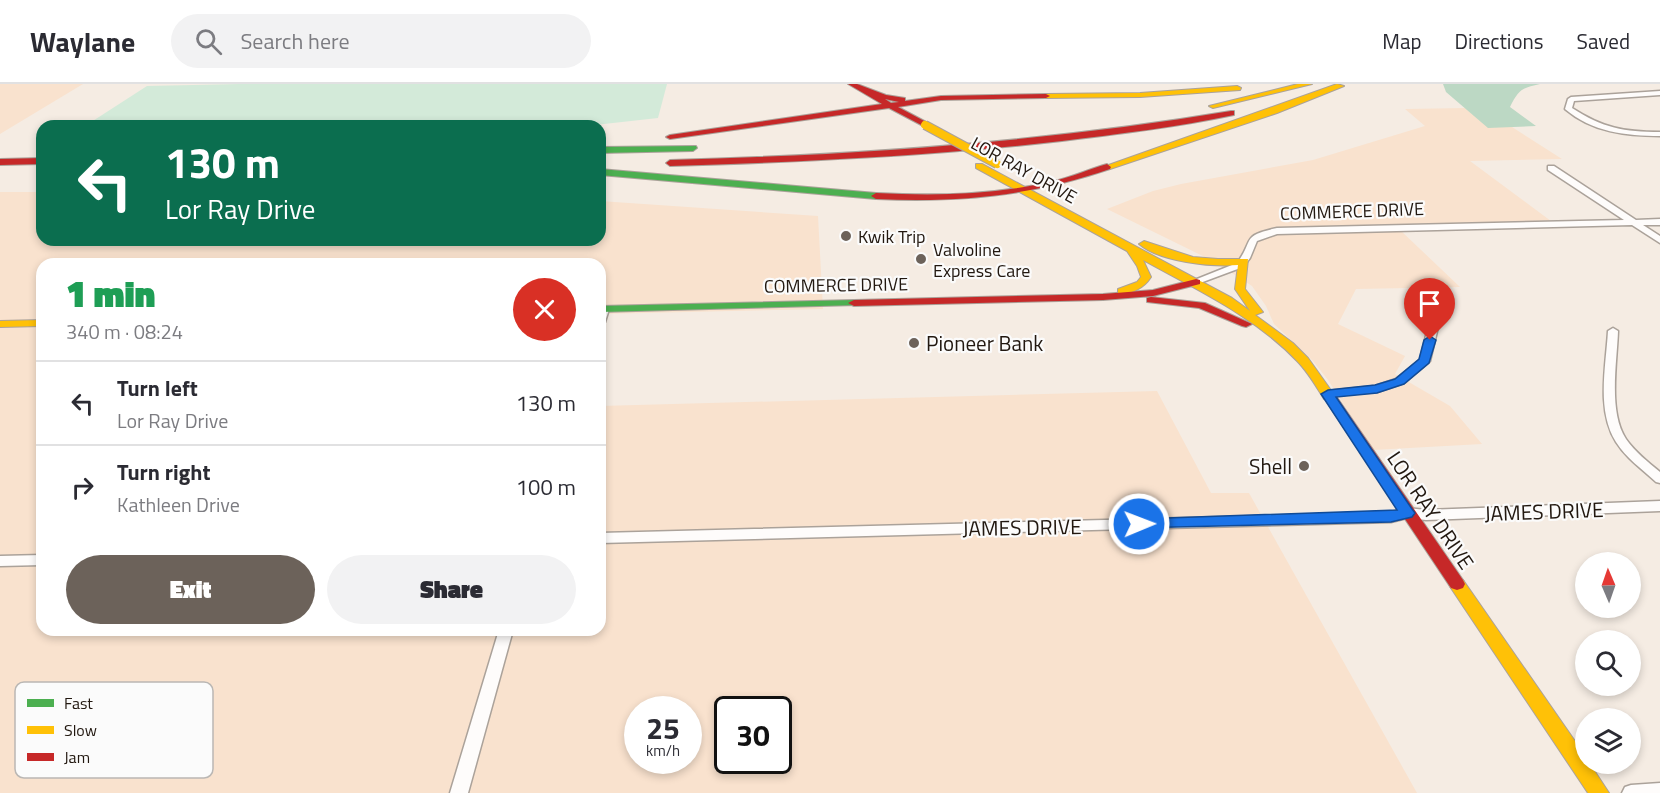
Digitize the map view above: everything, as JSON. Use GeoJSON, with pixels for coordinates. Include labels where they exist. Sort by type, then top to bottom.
{"type":"FeatureCollection","features":[{"type":"Feature","properties":{"kind":"main road","name":"LOR RAY DRIVE"},"geometry":{"type":"LineString","coordinates":[[837,84],[856,89],[885,107],[909,126],[1021,190],[1182,278],[1197,281]]}},
{"type":"Feature","properties":{"kind":"main road"},"geometry":{"type":"LineString","coordinates":[[852,112],[861,106],[856,89],[899,99],[961,96],[1140,95],[1265,84]]}},
{"type":"Feature","properties":{"kind":"main road"},"geometry":{"type":"LineString","coordinates":[[606,150],[870,144],[1002,134],[1162,115],[1234,102],[1308,84]]}},
{"type":"Feature","properties":{"kind":"main road"},"geometry":{"type":"LineString","coordinates":[[606,164],[817,159],[1077,139],[1188,121],[1292,99],[1342,85]]}},
{"type":"Feature","properties":{"kind":"main road"},"geometry":{"type":"LineString","coordinates":[[606,172],[700,178],[869,196],[949,196],[1021,190],[1041,187],[1274,111],[1342,85]]}},
{"type":"Feature","properties":{"kind":"main road"},"geometry":{"type":"LineString","coordinates":[[606,144],[678,137],[961,96]]}},
{"type":"Feature","properties":{"kind":"main road","name":"LOR RAY DRIVE"},"geometry":{"type":"LineString","coordinates":[[885,107],[925,125],[1144,244],[1192,274],[1197,281],[1248,314],[1301,358],[1328,394],[1599,793]]}},
{"type":"Feature","properties":{"kind":"main road"},"geometry":{"type":"LineString","coordinates":[[0,162],[36,161]]}},
{"type":"Feature","properties":{"kind":"main road"},"geometry":{"type":"LineString","coordinates":[[0,176],[32,175]]}},
{"type":"Feature","properties":{"kind":"main road"},"geometry":{"type":"LineString","coordinates":[[1144,244],[1192,262],[1221,265],[1244,261],[1238,284],[1239,291],[1287,345]]}},
{"type":"Feature","properties":{"kind":"main road"},"geometry":{"type":"LineString","coordinates":[[1075,298],[1120,292],[1141,284],[1146,277],[1146,272],[1126,246]]}},
{"type":"Feature","properties":{"kind":"main road","name":"COMMERCE DRIVE"},"geometry":{"type":"LineString","coordinates":[[606,313],[1075,298],[1153,293],[1197,281]]}},
{"type":"Feature","properties":{"kind":"main road"},"geometry":{"type":"LineString","coordinates":[[1090,297],[1168,300],[1201,305],[1230,316],[1287,345]]}},
{"type":"Feature","properties":{"kind":"main road"},"geometry":{"type":"LineString","coordinates":[[0,324],[36,323]]}},
{"type":"Feature","properties":{"kind":"street"},"geometry":{"type":"LineString","coordinates":[[1660,93],[1571,99],[1568,109],[1591,124],[1619,134],[1660,134]]}},
{"type":"Feature","properties":{"kind":"street"},"geometry":{"type":"LineString","coordinates":[[1551,168],[1660,240]]}},
{"type":"Feature","properties":{"kind":"street","name":"COMMERCE DRIVE"},"geometry":{"type":"LineString","coordinates":[[1197,281],[1232,269],[1244,261],[1254,237],[1277,231],[1660,222]]}},
{"type":"Feature","properties":{"kind":"street"},"geometry":{"type":"LineString","coordinates":[[1328,394],[1377,389],[1400,381],[1425,361],[1436,319]]}},
{"type":"Feature","properties":{"kind":"street"},"geometry":{"type":"LineString","coordinates":[[1612,331],[1610,408],[1618,434],[1630,451],[1660,479]]}},
{"type":"Feature","properties":{"kind":"street","name":"JAMES DRIVE"},"geometry":{"type":"LineString","coordinates":[[606,538],[1319,520],[1391,517],[1407,513],[1426,515],[1660,506]]}},
{"type":"Feature","properties":{"kind":"street"},"geometry":{"type":"LineString","coordinates":[[0,561],[36,560]]}},
{"type":"Feature","properties":{"kind":"street"},"geometry":{"type":"LineString","coordinates":[[459,793],[504,636]]}},
{"type":"Feature","properties":{"kind":"street"},"geometry":{"type":"LineString","coordinates":[[1631,793],[1660,791]]}},
{"type":"Feature","properties":{"kind":"shaded area"},"geometry":{"type":"Polygon","coordinates":[[[0,84],[83,84],[0,134],[0,84]]]}},
{"type":"Feature","properties":{"kind":"shaded area"},"geometry":{"type":"Polygon","coordinates":[[[1465,108],[1488,127],[1512,127],[1562,159],[1470,161],[1559,227],[1400,230],[1460,287],[1356,289],[1338,324],[1405,356],[1395,374],[1450,406],[1482,444],[1373,450],[1328,380],[1313,361],[1274,324],[1266,306],[1252,286],[1215,262],[1107,209],[1153,191],[1313,160],[1425,126],[1405,109],[1465,108]]]}},
{"type":"Feature","properties":{"kind":"shaded area"},"geometry":{"type":"Polygon","coordinates":[[[0,192],[36,192],[36,246],[606,246],[606,201],[818,216],[823,309],[606,314],[606,258],[36,258],[36,636],[606,636],[606,406],[1157,391],[1211,493],[1249,493],[1417,793],[0,793],[0,192]]]}},
{"type":"Feature","properties":{"kind":"green space"},"geometry":{"type":"Polygon","coordinates":[[[667,84],[658,118],[606,124],[606,120],[94,120],[147,86],[667,84]]]}},
{"type":"Feature","properties":{"kind":"green space"},"geometry":{"type":"Polygon","coordinates":[[[1443,84],[1540,84],[1522,90],[1510,107],[1536,126],[1488,128],[1446,92],[1443,84]]]}},
{"type":"Feature","properties":{"kind":"traffic: fast"},"geometry":{"type":"LineString","coordinates":[[606,150],[693,148]]}},
{"type":"Feature","properties":{"kind":"traffic: fast"},"geometry":{"type":"LineString","coordinates":[[606,173],[876,196]]}},
{"type":"Feature","properties":{"kind":"traffic: fast"},"geometry":{"type":"LineString","coordinates":[[606,309],[854,303]]}},
{"type":"Feature","properties":{"kind":"traffic: slow"},"geometry":{"type":"LineString","coordinates":[[1213,106],[1308,84]]}},
{"type":"Feature","properties":{"kind":"traffic: slow"},"geometry":{"type":"LineString","coordinates":[[1107,167],[1274,111],[1340,86]]}},
{"type":"Feature","properties":{"kind":"traffic: slow"},"geometry":{"type":"LineString","coordinates":[[1046,96],[1140,95],[1237,88]]}},
{"type":"Feature","properties":{"kind":"traffic: slow"},"geometry":{"type":"LineString","coordinates":[[925,125],[997,164]]}},
{"type":"Feature","properties":{"kind":"traffic: slow"},"geometry":{"type":"LineString","coordinates":[[979,166],[1228,300],[1289,346],[1304,361],[1329,396]]}},
{"type":"Feature","properties":{"kind":"traffic: slow"},"geometry":{"type":"LineString","coordinates":[[1144,244],[1193,260],[1244,261],[1240,289],[1245,299],[1257,312]]}},
{"type":"Feature","properties":{"kind":"traffic: slow"},"geometry":{"type":"LineString","coordinates":[[1122,291],[1141,284],[1146,277],[1142,265],[1131,252]]}},
{"type":"Feature","properties":{"kind":"traffic: slow"},"geometry":{"type":"LineString","coordinates":[[0,324],[36,323]]}},
{"type":"Feature","properties":{"kind":"traffic: slow"},"geometry":{"type":"LineString","coordinates":[[1457,584],[1599,793]]}},
{"type":"Feature","properties":{"kind":"traffic: jam"},"geometry":{"type":"LineString","coordinates":[[852,84],[925,125]]}},
{"type":"Feature","properties":{"kind":"traffic: jam"},"geometry":{"type":"LineString","coordinates":[[860,88],[884,97],[902,100]]}},
{"type":"Feature","properties":{"kind":"traffic: jam"},"geometry":{"type":"LineString","coordinates":[[670,137],[941,98],[1046,96]]}},
{"type":"Feature","properties":{"kind":"traffic: jam"},"geometry":{"type":"LineString","coordinates":[[670,163],[882,154],[1022,143],[1161,125],[1231,113]]}},
{"type":"Feature","properties":{"kind":"traffic: jam"},"geometry":{"type":"LineString","coordinates":[[0,162],[36,161]]}},
{"type":"Feature","properties":{"kind":"traffic: jam"},"geometry":{"type":"LineString","coordinates":[[876,196],[943,198],[988,195],[1032,189],[1107,167]]}},
{"type":"Feature","properties":{"kind":"traffic: jam"},"geometry":{"type":"LineString","coordinates":[[854,303],[1103,297],[1153,293],[1196,282]]}},
{"type":"Feature","properties":{"kind":"traffic: jam"},"geometry":{"type":"LineString","coordinates":[[1151,300],[1201,305],[1246,324]]}},
{"type":"Feature","properties":{"kind":"traffic: jam"},"geometry":{"type":"LineString","coordinates":[[1329,396],[1457,584]]}},
{"type":"Feature","properties":{"kind":"place","name":"Kwik Trip"},"geometry":{"type":"Point","coordinates":[846,236]}},
{"type":"Feature","properties":{"kind":"place","name":"Valvoline Express Care"},"geometry":{"type":"Point","coordinates":[921,259]}},
{"type":"Feature","properties":{"kind":"place","name":"Pioneer Bank"},"geometry":{"type":"Point","coordinates":[914,343]}},
{"type":"Feature","properties":{"kind":"place","name":"Shell"},"geometry":{"type":"Point","coordinates":[1304,466]}},
{"type":"Feature","properties":{"kind":"route"},"geometry":{"type":"LineString","coordinates":[[1139,524],[1319,520],[1391,517],[1407,513],[1328,394],[1377,389],[1400,381],[1425,361],[1430,340]]}}]}
